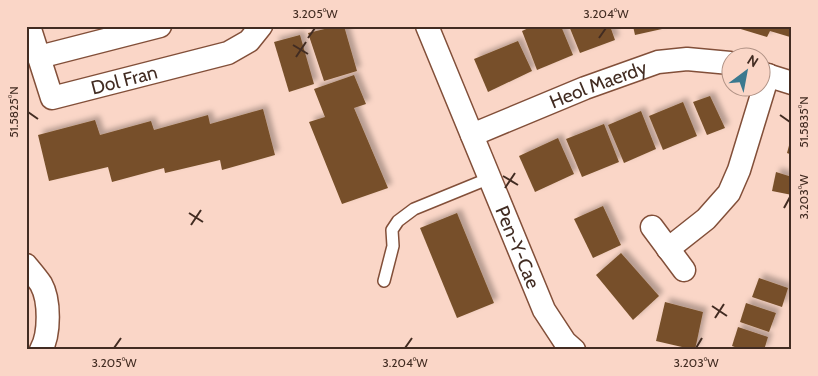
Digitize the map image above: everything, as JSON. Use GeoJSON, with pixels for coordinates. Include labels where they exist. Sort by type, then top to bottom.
{"type":"FeatureCollection","features":[{"type":"Feature","properties":{"kind":"street","name":"Dol Fran"},"geometry":{"type":"LineString","coordinates":[[30,26],[52,98],[228,53],[249,41],[260,26]]}},
{"type":"Feature","properties":{"kind":"street"},"geometry":{"type":"LineString","coordinates":[[39,57],[160,26]]}},
{"type":"Feature","properties":{"kind":"street","name":"Pen-Y-Cae"},"geometry":{"type":"LineString","coordinates":[[427,26],[544,310],[559,334],[574,350]]}},
{"type":"Feature","properties":{"kind":"street","name":"Heol Maerdy"},"geometry":{"type":"LineString","coordinates":[[472,135],[577,92],[658,62],[687,59],[720,62]]}},
{"type":"Feature","properties":{"kind":"street"},"geometry":{"type":"LineString","coordinates":[[770,76],[792,83]]}},
{"type":"Feature","properties":{"kind":"street"},"geometry":{"type":"LineString","coordinates":[[668,249],[706,219],[729,193],[739,170],[758,98]]}},
{"type":"Feature","properties":{"kind":"street"},"geometry":{"type":"LineString","coordinates":[[652,227],[684,270]]}},
{"type":"Feature","properties":{"kind":"street"},"geometry":{"type":"LineString","coordinates":[[26,265],[41,285],[48,311],[44,344],[41,350]]}},
{"type":"Feature","properties":{"kind":"lane"},"geometry":{"type":"LineString","coordinates":[[384,281],[393,246],[392,230],[398,221],[414,210],[490,178]]}},
{"type":"Feature","properties":{"kind":"building"},"geometry":{"type":"Polygon","coordinates":[[[344,26],[357,71],[324,81],[308,33],[344,26]]]}},
{"type":"Feature","properties":{"kind":"building"},"geometry":{"type":"Polygon","coordinates":[[[533,26],[561,26],[573,55],[537,70],[522,31],[533,26]]]}},
{"type":"Feature","properties":{"kind":"building"},"geometry":{"type":"Polygon","coordinates":[[[569,26],[610,26],[615,40],[580,53],[569,26]]]}},
{"type":"Feature","properties":{"kind":"building"},"geometry":{"type":"Polygon","coordinates":[[[633,26],[671,26],[671,27],[635,35],[633,26]]]}},
{"type":"Feature","properties":{"kind":"building"},"geometry":{"type":"Polygon","coordinates":[[[792,26],[790,37],[770,31],[767,37],[734,27],[792,26]]]}},
{"type":"Feature","properties":{"kind":"building"},"geometry":{"type":"Polygon","coordinates":[[[300,35],[314,84],[289,92],[274,42],[300,35]]]}},
{"type":"Feature","properties":{"kind":"building"},"geometry":{"type":"Polygon","coordinates":[[[518,41],[532,71],[488,92],[474,59],[518,41]]]}},
{"type":"Feature","properties":{"kind":"building"},"geometry":{"type":"Polygon","coordinates":[[[354,75],[366,104],[354,108],[388,188],[342,204],[309,122],[325,117],[314,89],[354,75]]]}},
{"type":"Feature","properties":{"kind":"building"},"geometry":{"type":"Polygon","coordinates":[[[710,96],[725,128],[707,135],[693,102],[710,96]]]}},
{"type":"Feature","properties":{"kind":"building"},"geometry":{"type":"Polygon","coordinates":[[[683,102],[697,136],[663,150],[649,116],[683,102]]]}},
{"type":"Feature","properties":{"kind":"building"},"geometry":{"type":"Polygon","coordinates":[[[263,109],[275,155],[222,170],[220,160],[165,173],[164,168],[112,182],[108,167],[49,181],[38,135],[95,120],[100,135],[151,121],[154,130],[208,115],[210,124],[263,109]]]}},
{"type":"Feature","properties":{"kind":"building"},"geometry":{"type":"Polygon","coordinates":[[[641,111],[656,149],[624,163],[608,125],[641,111]]]}},
{"type":"Feature","properties":{"kind":"building"},"geometry":{"type":"Polygon","coordinates":[[[604,124],[619,162],[582,177],[566,139],[604,124]]]}},
{"type":"Feature","properties":{"kind":"building"},"geometry":{"type":"Polygon","coordinates":[[[558,138],[574,174],[535,192],[519,156],[558,138]]]}},
{"type":"Feature","properties":{"kind":"building"},"geometry":{"type":"Polygon","coordinates":[[[792,138],[792,155],[787,153],[792,138]]]}},
{"type":"Feature","properties":{"kind":"building"},"geometry":{"type":"Polygon","coordinates":[[[776,172],[792,177],[792,195],[772,191],[776,172]]]}},
{"type":"Feature","properties":{"kind":"building"},"geometry":{"type":"Polygon","coordinates":[[[603,206],[621,245],[593,258],[574,219],[603,206]]]}},
{"type":"Feature","properties":{"kind":"building"},"geometry":{"type":"Polygon","coordinates":[[[457,213],[494,303],[457,318],[420,228],[457,213]]]}},
{"type":"Feature","properties":{"kind":"building"},"geometry":{"type":"Polygon","coordinates":[[[621,253],[659,296],[633,320],[596,275],[621,253]]]}},
{"type":"Feature","properties":{"kind":"building"},"geometry":{"type":"Polygon","coordinates":[[[759,278],[788,288],[782,307],[752,297],[759,278]]]}},
{"type":"Feature","properties":{"kind":"building"},"geometry":{"type":"Polygon","coordinates":[[[665,302],[703,312],[695,350],[656,341],[665,302]]]}},
{"type":"Feature","properties":{"kind":"building"},"geometry":{"type":"Polygon","coordinates":[[[746,303],[776,313],[769,332],[740,322],[746,303]]]}},
{"type":"Feature","properties":{"kind":"building"},"geometry":{"type":"Polygon","coordinates":[[[738,327],[768,337],[764,350],[743,350],[732,346],[738,327]]]}}]}
